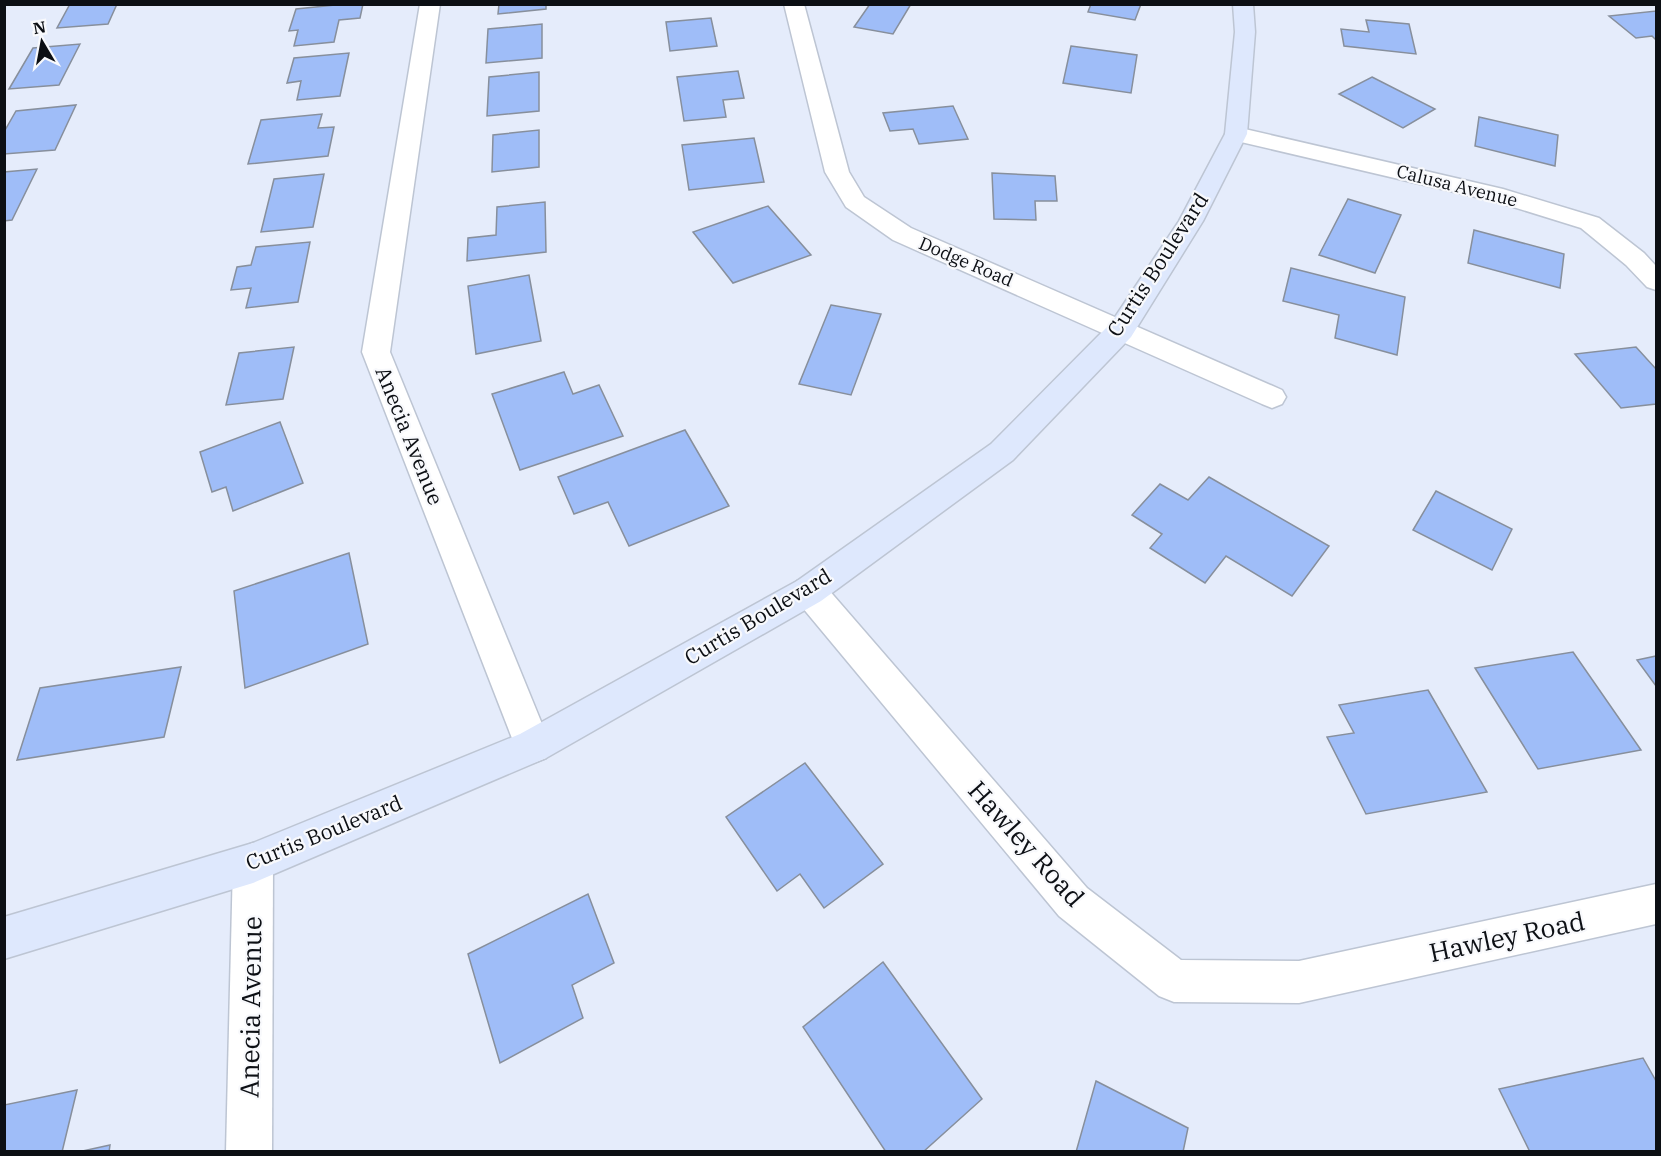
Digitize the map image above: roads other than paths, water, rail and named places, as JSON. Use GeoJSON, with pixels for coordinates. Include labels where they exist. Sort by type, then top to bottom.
{"type":"FeatureCollection","features":[{"type":"Feature","properties":{"kind":"street","name":"Anecia Avenue"},"geometry":{"type":"LineString","coordinates":[[430,4],[376,352],[533,746]]}},
{"type":"Feature","properties":{"kind":"street","name":"Dodge Road"},"geometry":{"type":"LineString","coordinates":[[794,4],[837,172],[855,202],[902,234],[1272,397]]}},
{"type":"Feature","properties":{"kind":"street","name":"Curtis Boulevard"},"geometry":{"type":"LineString","coordinates":[[4,938],[253,863],[533,746],[809,591],[1002,452],[1121,330],[1191,221],[1236,134],[1245,32],[1243,4]]}},
{"type":"Feature","properties":{"kind":"street","name":"Calusa Avenue"},"geometry":{"type":"LineString","coordinates":[[1236,134],[1503,196],[1590,223],[1635,259],[1656,281]]}},
{"type":"Feature","properties":{"kind":"street","name":"Hawley Road"},"geometry":{"type":"LineString","coordinates":[[809,591],[1073,902],[1174,981],[1299,982],[1656,904]]}},
{"type":"Feature","properties":{"kind":"street","name":"Anecia Avenue"},"geometry":{"type":"LineString","coordinates":[[249,1152],[253,863]]}}]}
